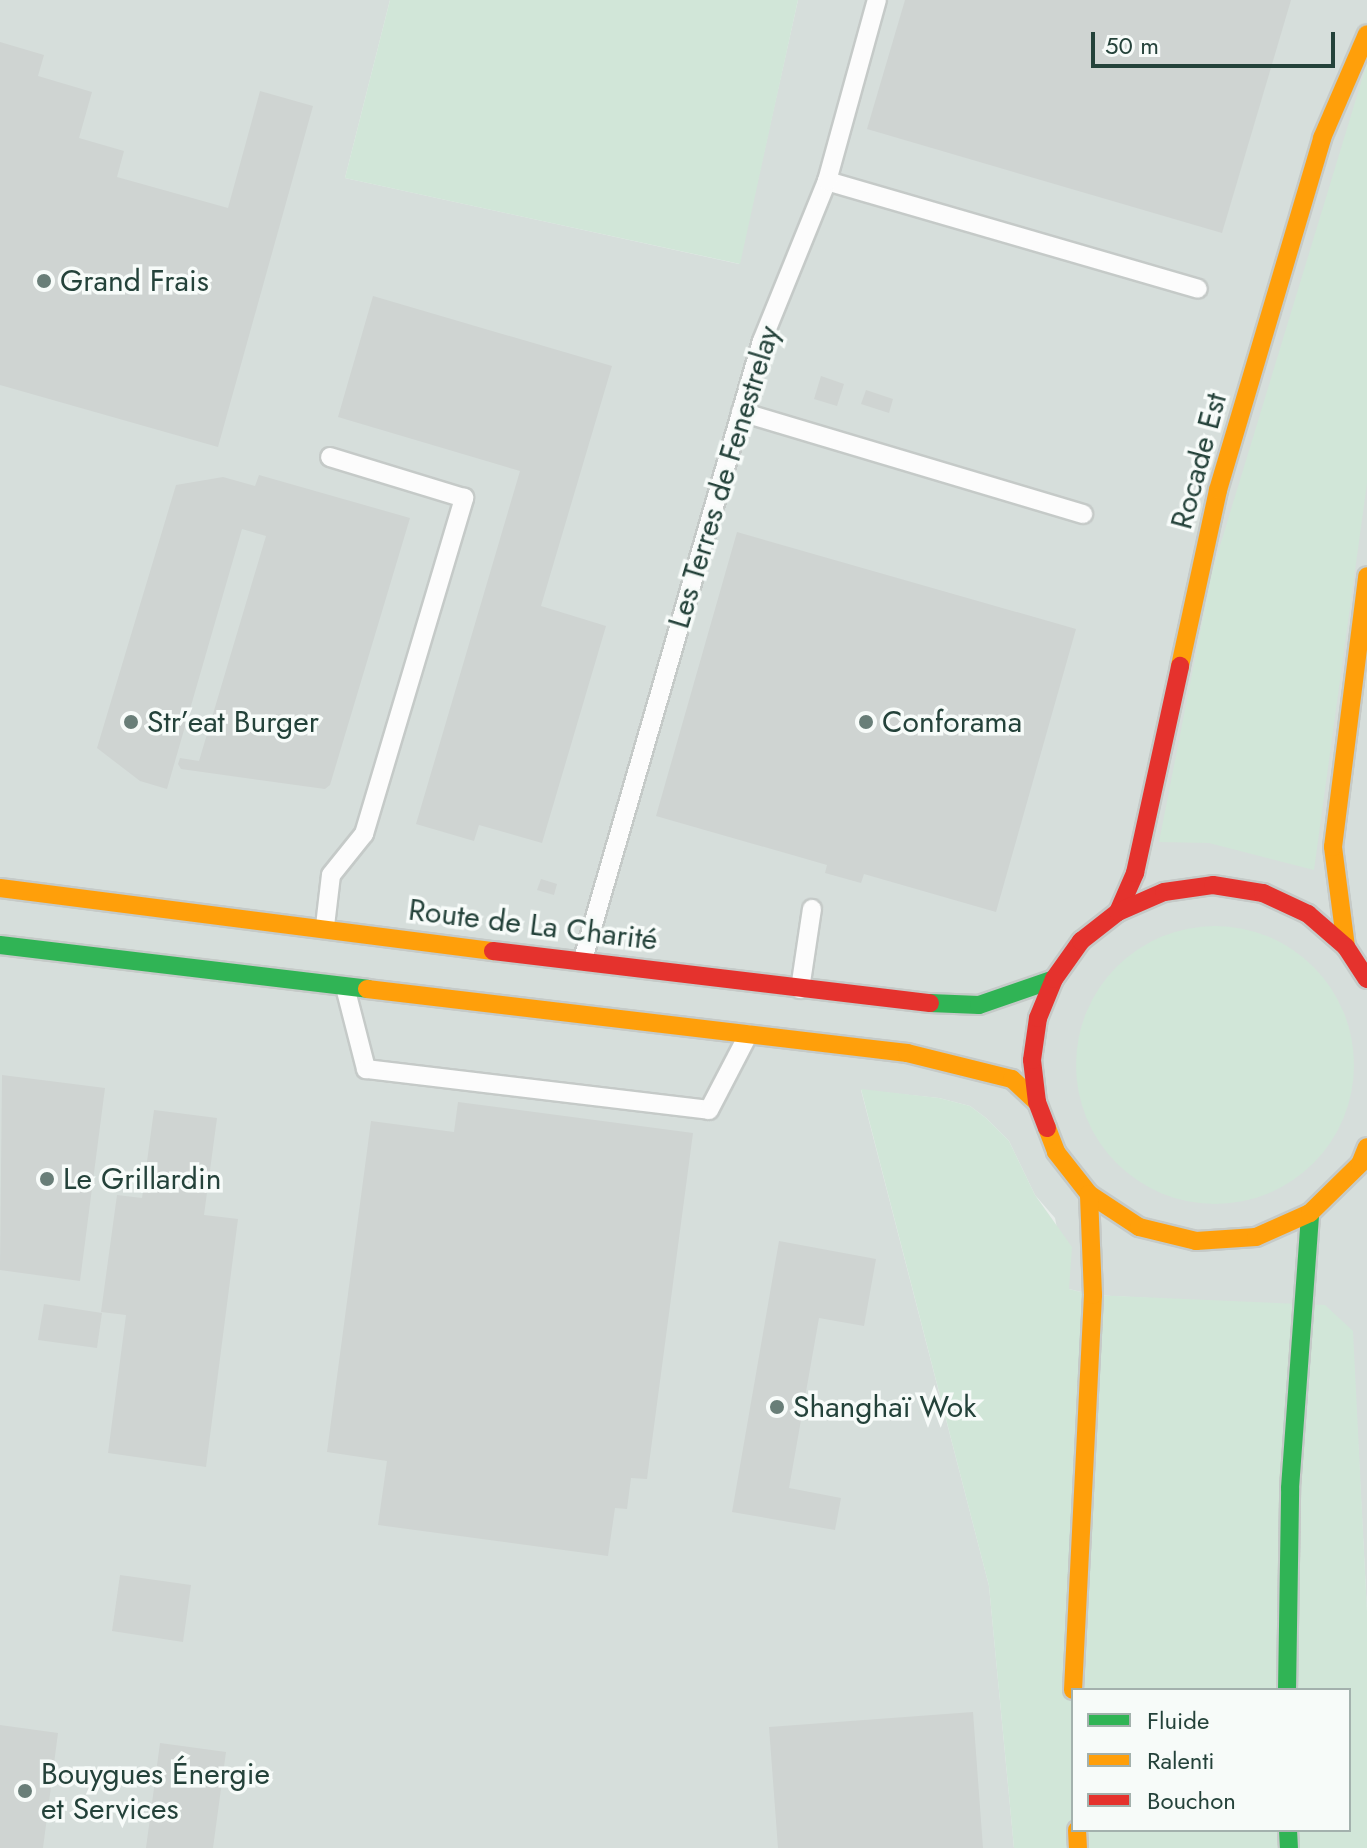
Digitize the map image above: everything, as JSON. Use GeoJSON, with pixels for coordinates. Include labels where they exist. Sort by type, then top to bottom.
{"type":"FeatureCollection","features":[{"type":"Feature","properties":{"kind":"main road","name":"Rocade Est"},"geometry":{"type":"LineString","coordinates":[[1118,912],[1135,873],[1218,490],[1322,138],[1367,34]]}},
{"type":"Feature","properties":{"kind":"main road"},"geometry":{"type":"LineString","coordinates":[[1346,947],[1333,847],[1367,576]]}},
{"type":"Feature","properties":{"kind":"main road"},"geometry":{"type":"LineString","coordinates":[[1365,1157],[1310,1213],[1256,1237],[1196,1241],[1139,1227],[1089,1194],[1056,1152],[1037,1102],[1034,1046],[1038,1018],[1054,979],[1081,941],[1118,912],[1164,892],[1213,885],[1274,898],[1308,914],[1346,947],[1367,979]]}},
{"type":"Feature","properties":{"kind":"main road","name":"Route de La Charité"},"geometry":{"type":"LineString","coordinates":[[0,888],[325,926],[800,989],[979,1005],[1054,979]]}},
{"type":"Feature","properties":{"kind":"main road"},"geometry":{"type":"LineString","coordinates":[[0,945],[749,1034],[968,1064],[1012,1079],[1037,1102]]}},
{"type":"Feature","properties":{"kind":"main road"},"geometry":{"type":"LineString","coordinates":[[1073,1688],[1093,1295],[1089,1194]]}},
{"type":"Feature","properties":{"kind":"main road"},"geometry":{"type":"LineString","coordinates":[[1287,1688],[1290,1488],[1310,1213]]}},
{"type":"Feature","properties":{"kind":"lane","name":"Les Terres de Fenestrelay"},"geometry":{"type":"LineString","coordinates":[[583,959],[762,341],[827,181],[877,0]]}},
{"type":"Feature","properties":{"kind":"lane"},"geometry":{"type":"LineString","coordinates":[[827,181],[1198,289]]}},
{"type":"Feature","properties":{"kind":"lane"},"geometry":{"type":"LineString","coordinates":[[741,412],[1083,514]]}},
{"type":"Feature","properties":{"kind":"lane"},"geometry":{"type":"LineString","coordinates":[[325,926],[331,875],[364,834],[464,498],[330,457]]}},
{"type":"Feature","properties":{"kind":"lane"},"geometry":{"type":"LineString","coordinates":[[800,989],[812,909]]}},
{"type":"Feature","properties":{"kind":"lane"},"geometry":{"type":"LineString","coordinates":[[344,985],[366,1069],[693,1109],[709,1110],[749,1034]]}},
{"type":"Feature","properties":{"kind":"shaded area"},"geometry":{"type":"Polygon","coordinates":[[[0,0],[390,0],[345,178],[739,264],[798,0],[1367,0],[1367,1611],[1352,1331],[1299,1306],[1093,1295],[1069,1289],[1055,1218],[1035,1195],[1009,1141],[986,1118],[970,1106],[939,1098],[861,1090],[989,1586],[1014,1848],[0,1848],[0,0]]]}},
{"type":"Feature","properties":{"kind":"green space"},"geometry":{"type":"Polygon","coordinates":[[[390,0],[798,0],[740,264],[345,178],[390,0]]]}},
{"type":"Feature","properties":{"kind":"green space"},"geometry":{"type":"Polygon","coordinates":[[[1367,63],[1367,483],[1314,870],[1209,843],[1159,842],[1212,572],[1367,63]]]}},
{"type":"Feature","properties":{"kind":"green space"},"geometry":{"type":"Polygon","coordinates":[[[1215,926],[1242,929],[1268,937],[1292,950],[1313,967],[1330,988],[1343,1012],[1351,1038],[1354,1065],[1351,1092],[1343,1118],[1330,1142],[1313,1163],[1292,1180],[1268,1193],[1242,1201],[1215,1204],[1188,1201],[1162,1193],[1138,1180],[1117,1163],[1100,1142],[1087,1118],[1079,1092],[1076,1065],[1079,1038],[1087,1012],[1100,988],[1117,967],[1138,950],[1162,937],[1188,929],[1215,926]]]}},
{"type":"Feature","properties":{"kind":"green space"},"geometry":{"type":"Polygon","coordinates":[[[861,1089],[939,1098],[970,1106],[986,1118],[1009,1141],[1035,1195],[1072,1247],[1069,1289],[1093,1295],[1325,1305],[1353,1331],[1367,1611],[1367,1848],[1014,1848],[989,1586],[861,1089]]]}},
{"type":"Feature","properties":{"kind":"building"},"geometry":{"type":"Polygon","coordinates":[[[905,0],[1291,0],[1222,233],[867,129],[905,0]]]}},
{"type":"Feature","properties":{"kind":"building"},"geometry":{"type":"Polygon","coordinates":[[[0,42],[44,55],[38,76],[92,92],[79,138],[124,151],[117,177],[228,208],[260,91],[313,106],[218,447],[0,385],[0,42]]]}},
{"type":"Feature","properties":{"kind":"building"},"geometry":{"type":"Polygon","coordinates":[[[373,296],[612,366],[541,606],[606,626],[542,843],[479,825],[474,841],[416,824],[520,471],[338,417],[373,296]]]}},
{"type":"Feature","properties":{"kind":"building"},"geometry":{"type":"Polygon","coordinates":[[[821,376],[844,384],[837,406],[814,399],[821,376]]]}},
{"type":"Feature","properties":{"kind":"building"},"geometry":{"type":"Polygon","coordinates":[[[866,390],[893,399],[889,413],[861,404],[866,390]]]}},
{"type":"Feature","properties":{"kind":"building"},"geometry":{"type":"Polygon","coordinates":[[[259,475],[410,518],[330,785],[325,789],[181,769],[178,764],[180,758],[199,761],[266,536],[242,529],[167,789],[140,781],[97,748],[176,485],[223,477],[255,486],[259,475]]]}},
{"type":"Feature","properties":{"kind":"building","name":"Conforama"},"geometry":{"type":"Polygon","coordinates":[[[737,532],[1076,629],[996,912],[864,874],[861,883],[825,873],[827,865],[656,816],[737,532]]]}},
{"type":"Feature","properties":{"kind":"building"},"geometry":{"type":"Polygon","coordinates":[[[541,879],[557,884],[554,895],[537,890],[541,879]]]}},
{"type":"Feature","properties":{"kind":"building","name":"Le Grillardin"},"geometry":{"type":"Polygon","coordinates":[[[2,1075],[105,1088],[80,1281],[0,1270],[2,1075]]]}},
{"type":"Feature","properties":{"kind":"building"},"geometry":{"type":"Polygon","coordinates":[[[458,1102],[693,1133],[647,1479],[631,1478],[627,1509],[615,1508],[608,1556],[378,1525],[387,1461],[327,1452],[371,1121],[454,1132],[458,1102]]]}},
{"type":"Feature","properties":{"kind":"building"},"geometry":{"type":"Polygon","coordinates":[[[154,1110],[217,1118],[204,1215],[238,1219],[206,1467],[108,1453],[126,1315],[101,1312],[117,1195],[142,1198],[154,1110]]]}},
{"type":"Feature","properties":{"kind":"building","name":"Shanghaï Wok"},"geometry":{"type":"Polygon","coordinates":[[[779,1241],[876,1259],[864,1326],[819,1318],[789,1488],[841,1498],[835,1530],[732,1512],[779,1241]]]}},
{"type":"Feature","properties":{"kind":"building"},"geometry":{"type":"Polygon","coordinates":[[[44,1304],[102,1313],[97,1348],[38,1340],[44,1304]]]}},
{"type":"Feature","properties":{"kind":"building"},"geometry":{"type":"Polygon","coordinates":[[[120,1575],[191,1585],[183,1642],[112,1631],[120,1575]]]}},
{"type":"Feature","properties":{"kind":"building"},"geometry":{"type":"Polygon","coordinates":[[[973,1712],[983,1848],[778,1848],[769,1727],[973,1712]]]}},
{"type":"Feature","properties":{"kind":"building","name":"Bouygues Énergie et Services"},"geometry":{"type":"Polygon","coordinates":[[[0,1725],[58,1733],[43,1848],[0,1848],[0,1725]]]}},
{"type":"Feature","properties":{"kind":"building"},"geometry":{"type":"Polygon","coordinates":[[[160,1743],[226,1752],[213,1848],[146,1848],[160,1743]]]}},
{"type":"Feature","properties":{"kind":"traffic: fast"},"geometry":{"type":"LineString","coordinates":[[0,945],[367,989]]}},
{"type":"Feature","properties":{"kind":"traffic: fast"},"geometry":{"type":"LineString","coordinates":[[930,1003],[979,1005],[1054,979]]}},
{"type":"Feature","properties":{"kind":"traffic: fast"},"geometry":{"type":"LineString","coordinates":[[1287,1688],[1290,1488],[1310,1213]]}},
{"type":"Feature","properties":{"kind":"traffic: fast"},"geometry":{"type":"LineString","coordinates":[[1288,1832],[1289,1848]]}},
{"type":"Feature","properties":{"kind":"traffic: slow"},"geometry":{"type":"LineString","coordinates":[[1180,666],[1218,490],[1322,138],[1367,34]]}},
{"type":"Feature","properties":{"kind":"traffic: slow"},"geometry":{"type":"LineString","coordinates":[[1346,947],[1333,847],[1367,576]]}},
{"type":"Feature","properties":{"kind":"traffic: slow"},"geometry":{"type":"LineString","coordinates":[[0,888],[493,951]]}},
{"type":"Feature","properties":{"kind":"traffic: slow"},"geometry":{"type":"LineString","coordinates":[[367,989],[907,1053],[1012,1079],[1037,1102]]}},
{"type":"Feature","properties":{"kind":"traffic: slow"},"geometry":{"type":"LineString","coordinates":[[1047,1128],[1056,1152],[1089,1194],[1139,1227],[1196,1241],[1256,1237],[1310,1213],[1360,1164],[1367,1147]]}},
{"type":"Feature","properties":{"kind":"traffic: slow"},"geometry":{"type":"LineString","coordinates":[[1073,1688],[1093,1295],[1089,1194]]}},
{"type":"Feature","properties":{"kind":"traffic: slow"},"geometry":{"type":"LineString","coordinates":[[1077,1832],[1078,1848]]}},
{"type":"Feature","properties":{"kind":"traffic: jam"},"geometry":{"type":"LineString","coordinates":[[1118,912],[1135,873],[1180,666]]}},
{"type":"Feature","properties":{"kind":"traffic: jam"},"geometry":{"type":"LineString","coordinates":[[1047,1128],[1037,1102],[1032,1060],[1038,1018],[1054,979],[1081,941],[1118,912],[1164,892],[1213,885],[1263,893],[1308,914],[1346,947],[1367,979]]}},
{"type":"Feature","properties":{"kind":"traffic: jam"},"geometry":{"type":"LineString","coordinates":[[493,951],[930,1003]]}},
{"type":"Feature","properties":{"kind":"place","name":"Grand Frais"},"geometry":{"type":"Point","coordinates":[44,281]}},
{"type":"Feature","properties":{"kind":"place","name":"Str’eat Burger"},"geometry":{"type":"Point","coordinates":[131,722]}},
{"type":"Feature","properties":{"kind":"place","name":"Conforama"},"geometry":{"type":"Point","coordinates":[866,722]}},
{"type":"Feature","properties":{"kind":"place","name":"Le Grillardin"},"geometry":{"type":"Point","coordinates":[47,1179]}},
{"type":"Feature","properties":{"kind":"place","name":"Shanghaï Wok"},"geometry":{"type":"Point","coordinates":[777,1407]}},
{"type":"Feature","properties":{"kind":"place","name":"Bouygues Énergie et Services"},"geometry":{"type":"Point","coordinates":[25,1791]}}]}
